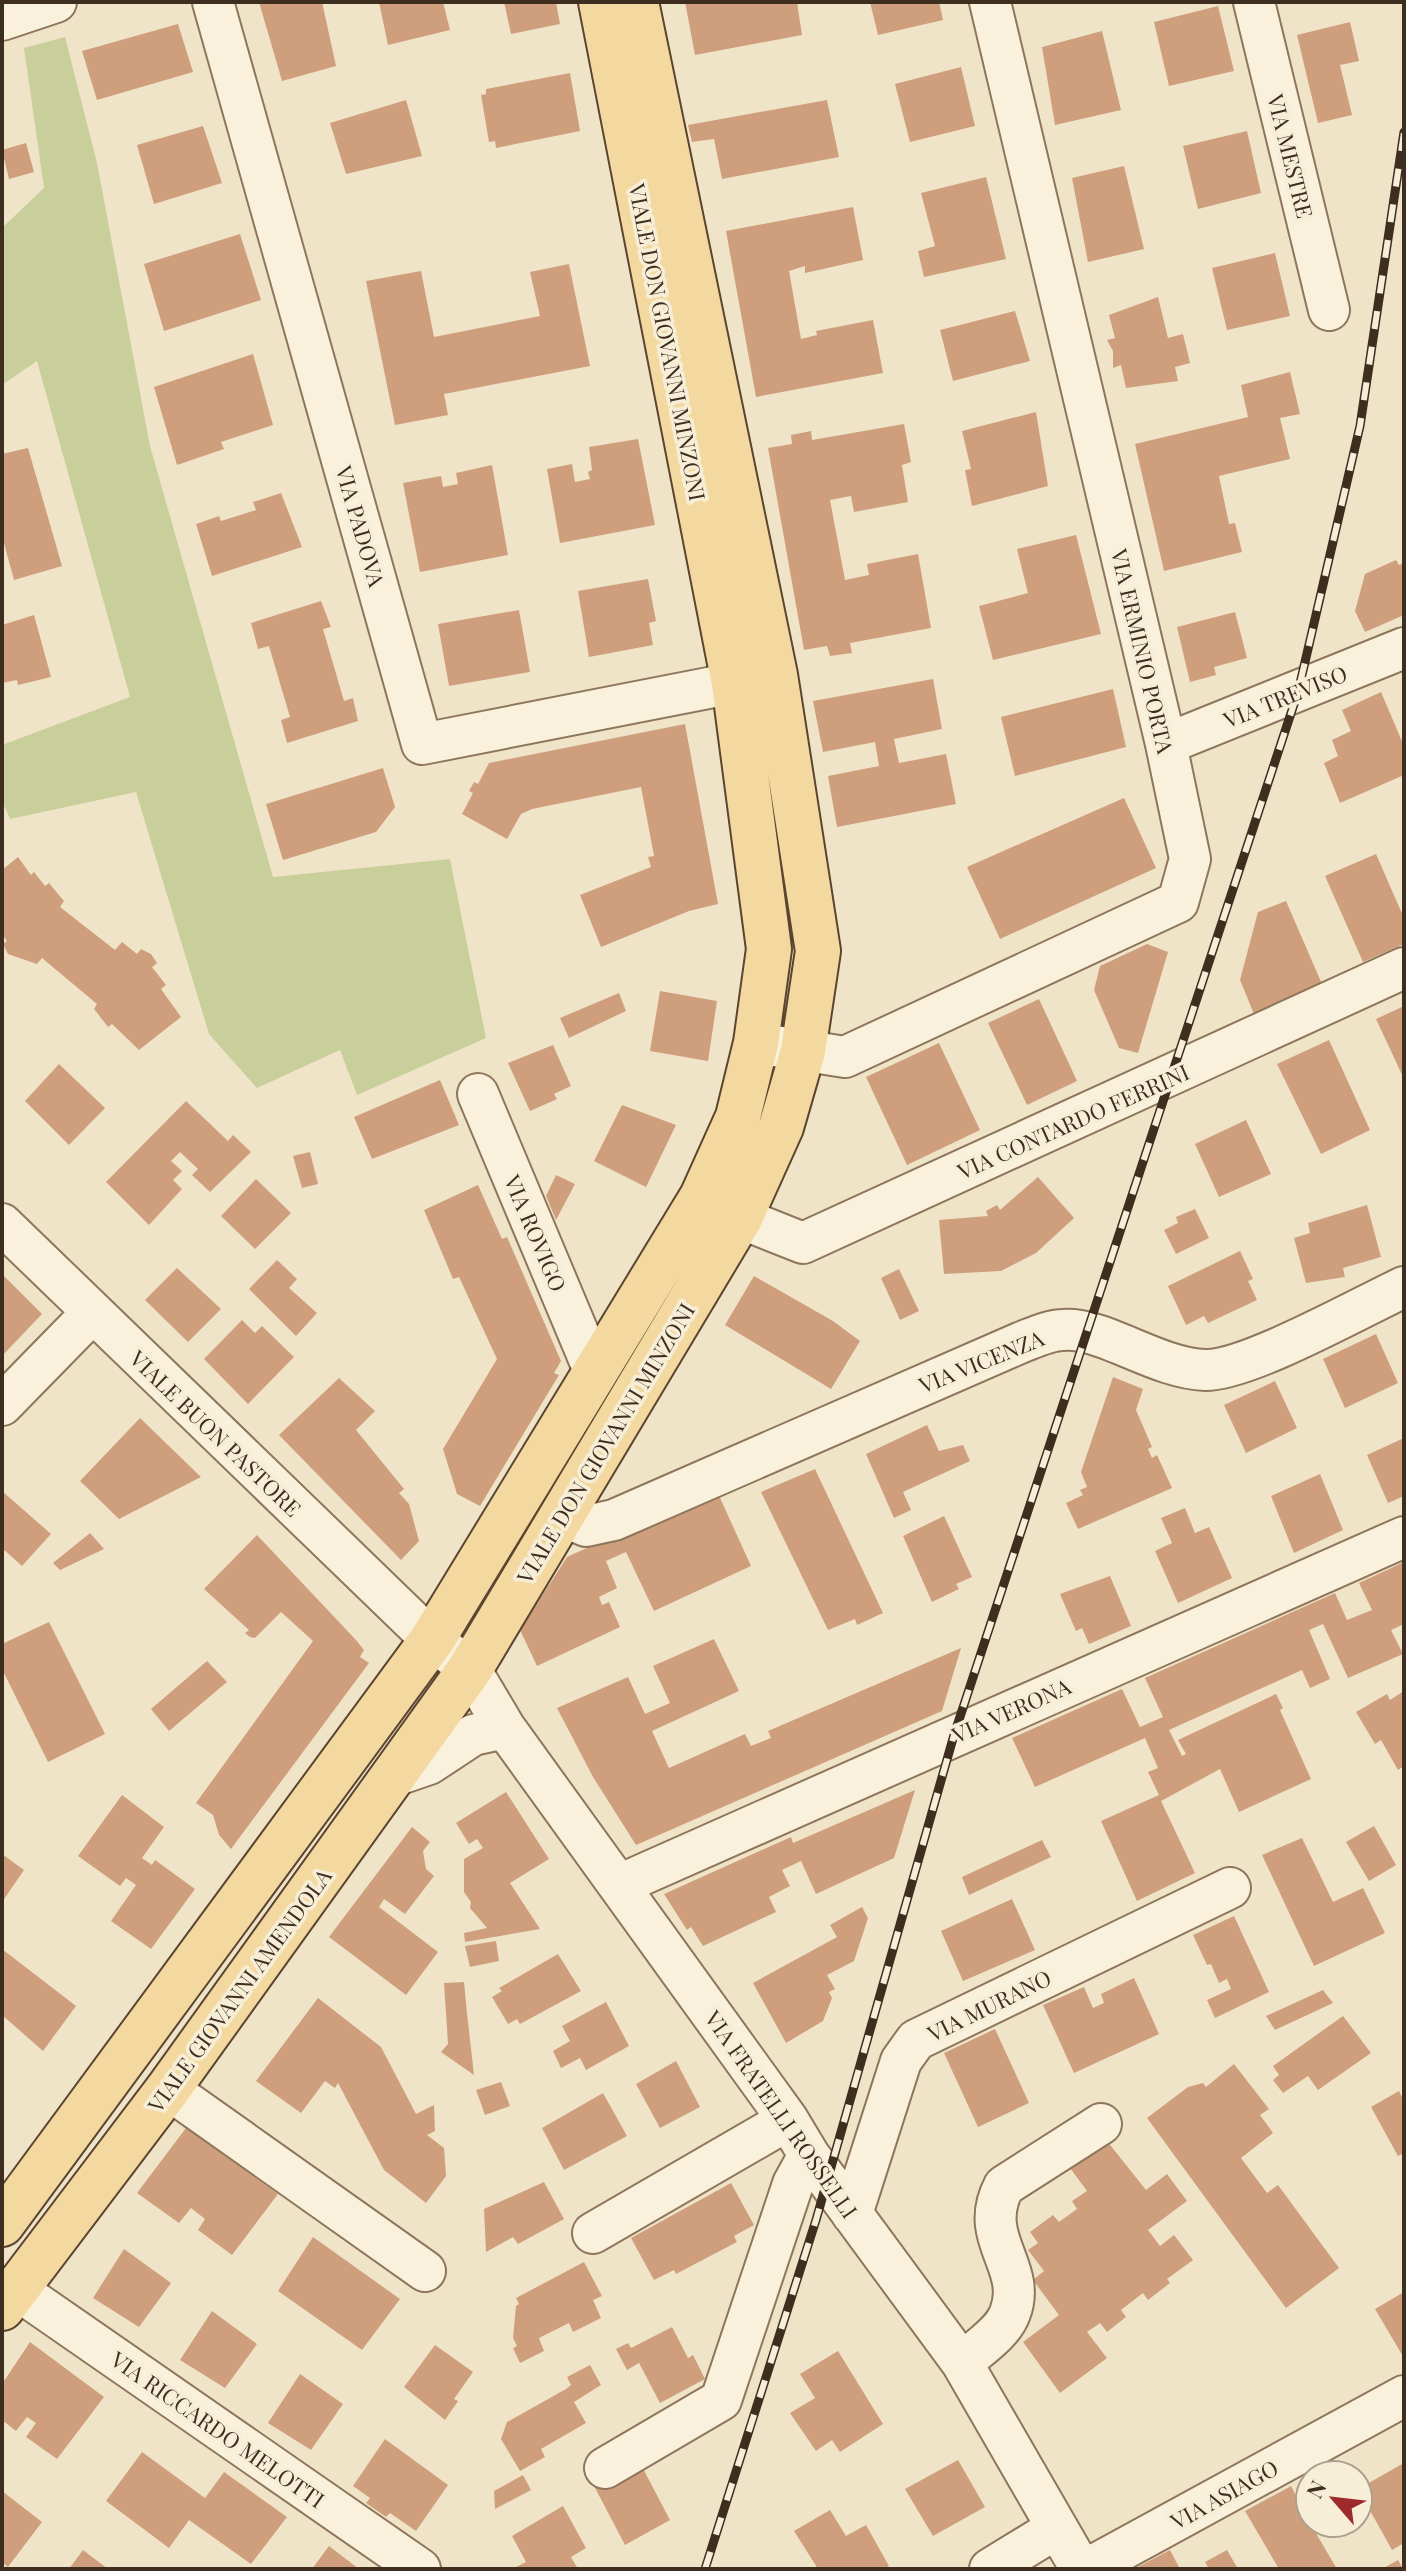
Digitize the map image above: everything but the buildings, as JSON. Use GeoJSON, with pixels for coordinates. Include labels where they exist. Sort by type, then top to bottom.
{"type":"FeatureCollection","features":[{"type":"Feature","properties":{"kind":"main road","name":"VIALE DON GIOVANNI MINZONI"},"geometry":{"type":"LineString","coordinates":[[470,1669],[740,1218],[781,1127],[803,1051],[818,951],[601,2]]}},
{"type":"Feature","properties":{"kind":"main road","name":"VIALE DON GIOVANNI MINZONI"},"geometry":{"type":"LineString","coordinates":[[432,1640],[702,1197],[738,1117],[756,1043],[769,949],[754,679],[636,2]]}},
{"type":"Feature","properties":{"kind":"main road"},"geometry":{"type":"LineString","coordinates":[[2,2224],[432,1640]]}},
{"type":"Feature","properties":{"kind":"main road","name":"VIALE GIOVANNI AMENDOLA"},"geometry":{"type":"LineString","coordinates":[[9,2298],[168,2089],[470,1669]]}},
{"type":"Feature","properties":{"kind":"street"},"geometry":{"type":"LineString","coordinates":[[2,20],[56,2]]}},
{"type":"Feature","properties":{"kind":"street","name":"VIA PADOVA"},"geometry":{"type":"LineString","coordinates":[[213,2],[422,744],[754,679]]}},
{"type":"Feature","properties":{"kind":"street","name":"VIA ERMINIO PORTA"},"geometry":{"type":"LineString","coordinates":[[803,1051],[845,1057],[1178,902],[1190,859],[1166,744],[990,2]]}},
{"type":"Feature","properties":{"kind":"street","name":"VIA MESTRE"},"geometry":{"type":"LineString","coordinates":[[1254,2],[1329,310]]}},
{"type":"Feature","properties":{"kind":"street","name":"VIA TREVISO"},"geometry":{"type":"LineString","coordinates":[[1166,744],[1404,648]]}},
{"type":"Feature","properties":{"kind":"street","name":"VIA CONTARDO FERRINI"},"geometry":{"type":"LineString","coordinates":[[740,1218],[803,1243],[1404,968]]}},
{"type":"Feature","properties":{"kind":"street"},"geometry":{"type":"LineString","coordinates":[[756,1043],[803,1051]]}},
{"type":"Feature","properties":{"kind":"street","name":"VIA ROVIGO"},"geometry":{"type":"LineString","coordinates":[[478,1094],[595,1373]]}},
{"type":"Feature","properties":{"kind":"street"},"geometry":{"type":"LineString","coordinates":[[702,1197],[740,1218]]}},
{"type":"Feature","properties":{"kind":"street","name":"VIALE BUON PASTORE"},"geometry":{"type":"LineString","coordinates":[[2,1224],[91,1314],[432,1640],[470,1669]]}},
{"type":"Feature","properties":{"kind":"street","name":"VIA VICENZA"},"geometry":{"type":"LineString","coordinates":[[563,1516],[586,1526],[614,1520],[1022,1342],[1060,1330],[1088,1333],[1168,1364],[1209,1370],[1246,1361],[1404,1287]]}},
{"type":"Feature","properties":{"kind":"street"},"geometry":{"type":"LineString","coordinates":[[2,1405],[91,1314]]}},
{"type":"Feature","properties":{"kind":"street","name":"VIA VERONA"},"geometry":{"type":"LineString","coordinates":[[619,1885],[1404,1537]]}},
{"type":"Feature","properties":{"kind":"street","name":"VIA FRATELLI ROSSELLI"},"geometry":{"type":"LineString","coordinates":[[470,1669],[505,1728],[788,2120],[809,2155],[962,2363],[1084,2569]]}},
{"type":"Feature","properties":{"kind":"street"},"geometry":{"type":"LineString","coordinates":[[394,1776],[429,1764],[473,1735],[505,1728]]}},
{"type":"Feature","properties":{"kind":"street","name":"VIA MURANO"},"geometry":{"type":"LineString","coordinates":[[852,2214],[901,2061],[916,2040],[1230,1888]]}},
{"type":"Feature","properties":{"kind":"street"},"geometry":{"type":"LineString","coordinates":[[168,2089],[425,2271]]}},
{"type":"Feature","properties":{"kind":"street"},"geometry":{"type":"LineString","coordinates":[[593,2233],[788,2120]]}},
{"type":"Feature","properties":{"kind":"street"},"geometry":{"type":"LineString","coordinates":[[962,2363],[998,2330],[1010,2314],[1014,2290],[993,2221],[996,2202],[1004,2186],[1101,2124]]}},
{"type":"Feature","properties":{"kind":"street"},"geometry":{"type":"LineString","coordinates":[[605,2468],[721,2400],[793,2184],[809,2155]]}},
{"type":"Feature","properties":{"kind":"street","name":"VIA RICCARDO MELOTTI"},"geometry":{"type":"LineString","coordinates":[[9,2298],[420,2569]]}},
{"type":"Feature","properties":{"kind":"street","name":"VIA ASIAGO"},"geometry":{"type":"LineString","coordinates":[[1084,2569],[1404,2396]]}},
{"type":"Feature","properties":{"kind":"street"},"geometry":{"type":"LineString","coordinates":[[990,2569],[1057,2528]]}},
{"type":"Feature","properties":{"kind":"green space"},"geometry":{"type":"Polygon","coordinates":[[[65,37],[97,163],[150,446],[273,877],[450,859],[486,1038],[357,1095],[340,1050],[257,1088],[209,1034],[136,792],[10,819],[2,801],[2,745],[130,697],[37,361],[2,385],[2,228],[44,188],[24,48],[65,37]]]}},
{"type":"Feature","properties":{"kind":"railway"},"geometry":{"type":"LineString","coordinates":[[705,2569],[816,2220],[954,1735],[1298,692],[1360,426],[1404,132]]}}]}
